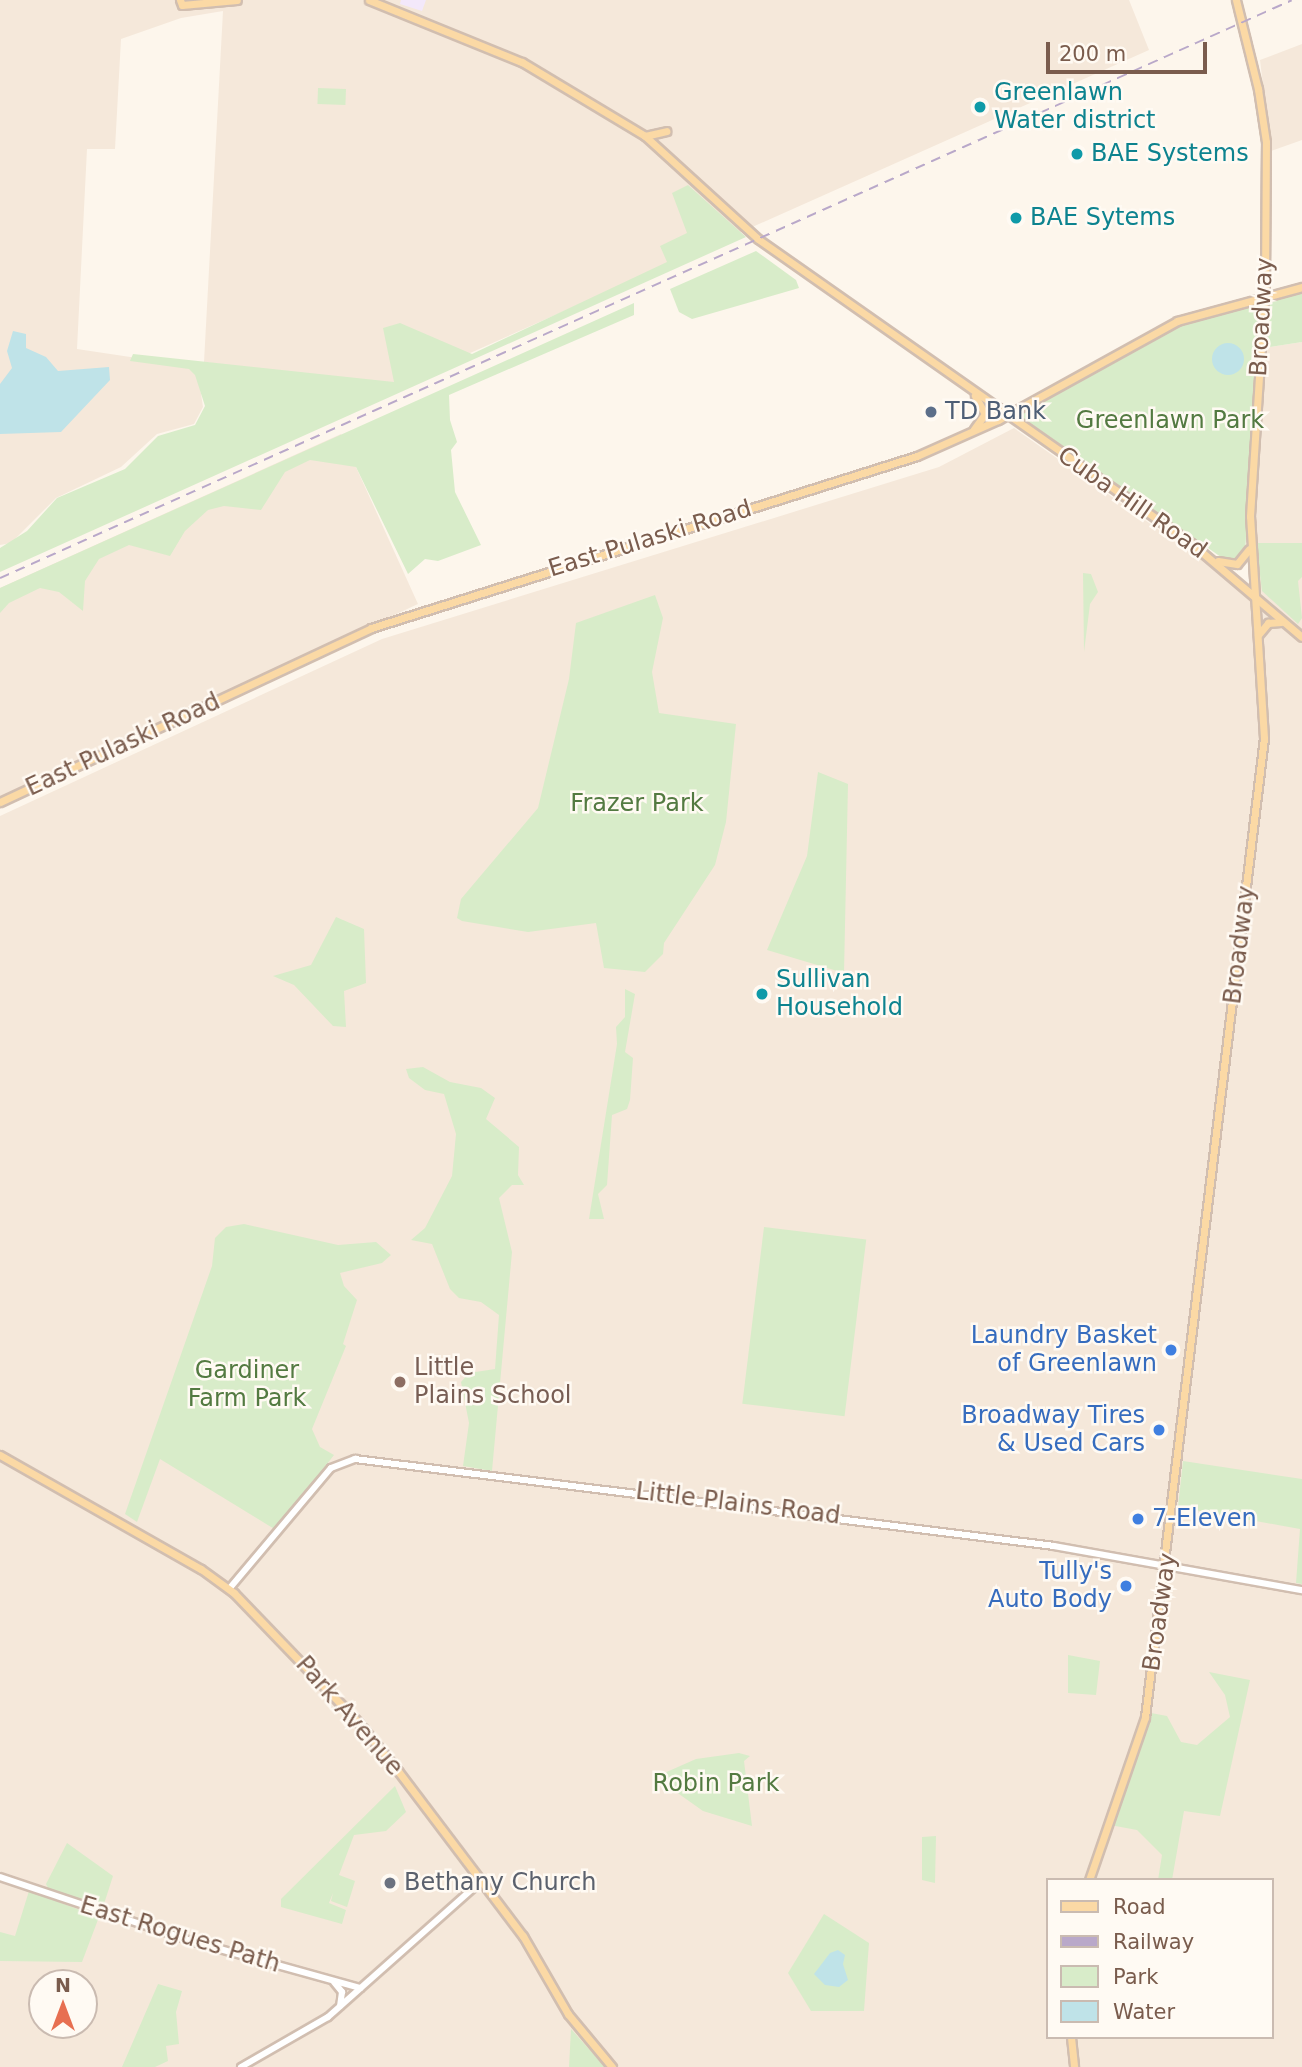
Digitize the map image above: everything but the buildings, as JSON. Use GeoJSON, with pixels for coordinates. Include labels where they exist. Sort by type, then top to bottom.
{"type":"FeatureCollection","features":[{"type":"Feature","properties":{"kind":"main road"},"geometry":{"type":"LineString","coordinates":[[180,0],[182,5],[237,0]]}},
{"type":"Feature","properties":{"kind":"main road","name":"Cuba Hill Road"},"geometry":{"type":"LineString","coordinates":[[369,0],[522,62],[645,136],[758,239],[1211,558],[1302,638]]}},
{"type":"Feature","properties":{"kind":"main road","name":"Broadway"},"geometry":{"type":"LineString","coordinates":[[1090,1878],[1142,1732],[1166,1563],[1262,760],[1251,538],[1264,294],[1265,137],[1236,0]]}},
{"type":"Feature","properties":{"kind":"main road"},"geometry":{"type":"LineString","coordinates":[[645,136],[666,131]]}},
{"type":"Feature","properties":{"kind":"main road","name":"East Pulaski Road"},"geometry":{"type":"LineString","coordinates":[[0,802],[371,628],[958,439],[1007,415],[1161,328],[1264,294],[1302,287]]}},
{"type":"Feature","properties":{"kind":"main road"},"geometry":{"type":"LineString","coordinates":[[958,439],[977,427],[985,414],[971,390]]}},
{"type":"Feature","properties":{"kind":"main road"},"geometry":{"type":"LineString","coordinates":[[1211,558],[1241,563],[1251,538]]}},
{"type":"Feature","properties":{"kind":"main road"},"geometry":{"type":"LineString","coordinates":[[1257,643],[1268,622],[1286,624]]}},
{"type":"Feature","properties":{"kind":"main road","name":"Park Avenue"},"geometry":{"type":"LineString","coordinates":[[0,1455],[229,1589],[359,1723],[523,1936],[568,2014],[612,2067]]}},
{"type":"Feature","properties":{"kind":"main road"},"geometry":{"type":"LineString","coordinates":[[1071,2039],[1074,2067]]}},
{"type":"Feature","properties":{"kind":"street","name":"Little Plains Road"},"geometry":{"type":"LineString","coordinates":[[229,1589],[331,1468],[355,1459],[865,1520],[1166,1563],[1302,1590]]}},
{"type":"Feature","properties":{"kind":"street","name":"East Rogues Path"},"geometry":{"type":"LineString","coordinates":[[0,1877],[191,1941],[361,1988]]}},
{"type":"Feature","properties":{"kind":"street"},"geometry":{"type":"LineString","coordinates":[[241,2067],[307,2032],[338,2010],[480,1882]]}},
{"type":"Feature","properties":{"kind":"street"},"geometry":{"type":"LineString","coordinates":[[333,1981],[343,1994],[338,2010]]}},
{"type":"Feature","properties":{"kind":"shaded area"},"geometry":{"type":"Polygon","coordinates":[[[0,0],[1129,0],[1149,50],[394,387],[204,362],[223,11],[181,18],[121,39],[115,149],[87,149],[77,349],[197,367],[203,407],[194,424],[157,434],[121,467],[56,498],[11,543],[0,545],[0,0]]]}},
{"type":"Feature","properties":{"kind":"shaded area"},"geometry":{"type":"Polygon","coordinates":[[[401,0],[426,0],[422,11],[400,4],[401,0]]]}},
{"type":"Feature","properties":{"kind":"shaded area"},"geometry":{"type":"Polygon","coordinates":[[[1302,44],[1302,140],[1271,151],[1260,60],[1302,44]]]}},
{"type":"Feature","properties":{"kind":"shaded area"},"geometry":{"type":"Polygon","coordinates":[[[1302,342],[1302,2067],[0,2067],[0,816],[382,639],[939,467],[1014,428],[1253,596],[1263,348],[1302,342]]]}},
{"type":"Feature","properties":{"kind":"shaded area"},"geometry":{"type":"Polygon","coordinates":[[[341,434],[418,604],[0,798],[0,588],[341,434]]]}},
{"type":"Feature","properties":{"kind":"green space"},"geometry":{"type":"Polygon","coordinates":[[[318,88],[346,89],[345,105],[317,104],[318,88]]]}},
{"type":"Feature","properties":{"kind":"green space"},"geometry":{"type":"Polygon","coordinates":[[[688,185],[746,237],[0,572],[0,548],[27,531],[57,498],[125,469],[158,436],[195,425],[205,406],[195,375],[189,369],[130,361],[133,354],[394,382],[383,328],[400,323],[472,354],[667,262],[660,246],[687,233],[672,193],[688,185]]]}},
{"type":"Feature","properties":{"kind":"green space"},"geometry":{"type":"Polygon","coordinates":[[[756,251],[796,280],[799,288],[692,319],[679,312],[670,289],[756,251]]]}},
{"type":"Feature","properties":{"kind":"green space"},"geometry":{"type":"Polygon","coordinates":[[[1302,289],[1302,342],[1263,348],[1266,308],[1278,293],[1302,289]]]}},
{"type":"Feature","properties":{"kind":"green space","name":"Greenlawn Park"},"geometry":{"type":"Polygon","coordinates":[[[1250,301],[1259,307],[1245,554],[1243,559],[1228,562],[1017,414],[1142,343],[1202,315],[1250,301]]]}},
{"type":"Feature","properties":{"kind":"green space"},"geometry":{"type":"Polygon","coordinates":[[[634,303],[634,315],[449,395],[450,420],[457,442],[451,450],[455,492],[481,545],[438,561],[425,559],[408,574],[356,467],[310,460],[285,472],[261,510],[224,506],[208,510],[185,531],[170,556],[129,545],[99,559],[85,581],[83,611],[59,592],[40,588],[9,603],[0,613],[0,588],[634,303]]]}},
{"type":"Feature","properties":{"kind":"green space"},"geometry":{"type":"Polygon","coordinates":[[[1256,543],[1302,543],[1302,577],[1298,581],[1302,618],[1298,624],[1262,591],[1256,543]]]}},
{"type":"Feature","properties":{"kind":"green space"},"geometry":{"type":"Polygon","coordinates":[[[1083,573],[1091,574],[1098,592],[1090,604],[1084,652],[1083,573]]]}},
{"type":"Feature","properties":{"kind":"green space","name":"Frazer Park"},"geometry":{"type":"Polygon","coordinates":[[[655,595],[663,618],[652,672],[659,713],[736,724],[726,822],[715,865],[664,943],[663,954],[645,972],[604,968],[596,923],[528,932],[457,918],[461,899],[538,808],[569,679],[576,623],[655,595]]]}},
{"type":"Feature","properties":{"kind":"green space"},"geometry":{"type":"Polygon","coordinates":[[[818,772],[848,784],[844,973],[767,950],[807,856],[818,772]]]}},
{"type":"Feature","properties":{"kind":"green space"},"geometry":{"type":"Polygon","coordinates":[[[336,917],[364,929],[366,983],[344,991],[346,1027],[333,1026],[294,985],[273,976],[311,965],[336,917]]]}},
{"type":"Feature","properties":{"kind":"green space"},"geometry":{"type":"Polygon","coordinates":[[[625,989],[635,994],[625,1052],[633,1058],[630,1100],[627,1109],[612,1115],[607,1185],[598,1194],[604,1219],[589,1219],[617,1044],[616,1027],[625,1017],[625,989]]]}},
{"type":"Feature","properties":{"kind":"green space"},"geometry":{"type":"Polygon","coordinates":[[[423,1067],[450,1082],[481,1088],[495,1098],[486,1119],[519,1147],[518,1175],[524,1185],[512,1185],[499,1198],[512,1252],[492,1471],[463,1466],[469,1423],[461,1382],[469,1373],[495,1369],[499,1315],[481,1302],[459,1298],[450,1289],[432,1244],[411,1240],[425,1228],[452,1176],[456,1134],[444,1094],[425,1090],[409,1078],[406,1069],[423,1067]]]}},
{"type":"Feature","properties":{"kind":"green space","name":"Gardiner Farm Park"},"geometry":{"type":"Polygon","coordinates":[[[244,1224],[338,1245],[376,1242],[391,1255],[382,1263],[340,1273],[344,1286],[357,1300],[343,1344],[346,1346],[312,1429],[320,1447],[334,1455],[276,1530],[160,1459],[137,1522],[125,1514],[212,1266],[215,1238],[226,1227],[244,1224]]]}},
{"type":"Feature","properties":{"kind":"green space"},"geometry":{"type":"Polygon","coordinates":[[[764,1227],[866,1240],[845,1416],[742,1404],[764,1227]]]}},
{"type":"Feature","properties":{"kind":"green space"},"geometry":{"type":"Polygon","coordinates":[[[1183,1461],[1302,1479],[1302,1584],[1296,1583],[1300,1529],[1178,1507],[1183,1461]]]}},
{"type":"Feature","properties":{"kind":"green space"},"geometry":{"type":"Polygon","coordinates":[[[1068,1655],[1100,1661],[1096,1695],[1068,1693],[1068,1655]]]}},
{"type":"Feature","properties":{"kind":"green space"},"geometry":{"type":"Polygon","coordinates":[[[1209,1672],[1250,1680],[1220,1816],[1184,1811],[1172,1878],[1158,1878],[1162,1855],[1137,1830],[1110,1825],[1151,1713],[1167,1716],[1181,1742],[1197,1745],[1230,1717],[1225,1695],[1209,1672]]]}},
{"type":"Feature","properties":{"kind":"green space","name":"Robin Park"},"geometry":{"type":"Polygon","coordinates":[[[739,1753],[750,1756],[744,1761],[752,1826],[703,1811],[679,1794],[662,1774],[696,1759],[739,1753]]]}},
{"type":"Feature","properties":{"kind":"green space"},"geometry":{"type":"Polygon","coordinates":[[[395,1786],[406,1812],[386,1831],[354,1835],[339,1875],[355,1881],[347,1907],[331,1901],[333,1893],[329,1903],[346,1910],[342,1924],[281,1907],[281,1899],[395,1786]]]}},
{"type":"Feature","properties":{"kind":"green space"},"geometry":{"type":"Polygon","coordinates":[[[936,1836],[935,1883],[922,1880],[922,1837],[936,1836]]]}},
{"type":"Feature","properties":{"kind":"green space"},"geometry":{"type":"Polygon","coordinates":[[[67,1843],[113,1876],[103,1907],[48,1888],[46,1884],[67,1843]]]}},
{"type":"Feature","properties":{"kind":"green space"},"geometry":{"type":"Polygon","coordinates":[[[29,1891],[99,1917],[82,1962],[0,1961],[0,1932],[15,1936],[29,1891]]]}},
{"type":"Feature","properties":{"kind":"green space"},"geometry":{"type":"Polygon","coordinates":[[[824,1914],[869,1943],[864,2011],[811,2011],[788,1973],[824,1914]]]}},
{"type":"Feature","properties":{"kind":"green space"},"geometry":{"type":"Polygon","coordinates":[[[158,1984],[182,1991],[176,2012],[179,2044],[166,2046],[168,2061],[155,2067],[122,2067],[158,1984]]]}},
{"type":"Feature","properties":{"kind":"green space"},"geometry":{"type":"Polygon","coordinates":[[[571,2029],[605,2067],[569,2067],[571,2029]]]}},
{"type":"Feature","properties":{"kind":"water"},"geometry":{"type":"Polygon","coordinates":[[[13,331],[26,334],[26,348],[46,357],[58,371],[109,367],[110,380],[61,432],[0,434],[0,384],[12,368],[7,351],[13,331]]]}},
{"type":"Feature","properties":{"kind":"water"},"geometry":{"type":"Polygon","coordinates":[[[1228,343],[1239,348],[1244,359],[1239,370],[1228,375],[1217,370],[1212,359],[1217,348],[1228,343]]]}},
{"type":"Feature","properties":{"kind":"water"},"geometry":{"type":"Polygon","coordinates":[[[838,1950],[845,1955],[843,1964],[848,1980],[839,1987],[825,1985],[814,1974],[830,1953],[838,1950]]]}},
{"type":"Feature","properties":{"kind":"railway"},"geometry":{"type":"LineString","coordinates":[[0,578],[1292,0]]}},
{"type":"Feature","properties":{"kind":"place","name":"Greenlawn Water district"},"geometry":{"type":"Point","coordinates":[980,107]}},
{"type":"Feature","properties":{"kind":"place","name":"BAE Systems"},"geometry":{"type":"Point","coordinates":[1077,154]}},
{"type":"Feature","properties":{"kind":"place","name":"BAE Sytems"},"geometry":{"type":"Point","coordinates":[1016,218]}},
{"type":"Feature","properties":{"kind":"place","name":"TD Bank"},"geometry":{"type":"Point","coordinates":[931,412]}},
{"type":"Feature","properties":{"kind":"place","name":"Sullivan Household"},"geometry":{"type":"Point","coordinates":[762,994]}},
{"type":"Feature","properties":{"kind":"place","name":"Laundry Basket of Greenlawn"},"geometry":{"type":"Point","coordinates":[1171,1350]}},
{"type":"Feature","properties":{"kind":"place","name":"Little Plains School"},"geometry":{"type":"Point","coordinates":[400,1382]}},
{"type":"Feature","properties":{"kind":"place","name":"Broadway Tires & Used Cars"},"geometry":{"type":"Point","coordinates":[1159,1430]}},
{"type":"Feature","properties":{"kind":"place","name":"7-Eleven"},"geometry":{"type":"Point","coordinates":[1138,1519]}},
{"type":"Feature","properties":{"kind":"place","name":"Tully's Auto Body"},"geometry":{"type":"Point","coordinates":[1126,1586]}},
{"type":"Feature","properties":{"kind":"place","name":"Bethany Church"},"geometry":{"type":"Point","coordinates":[390,1883]}}]}
